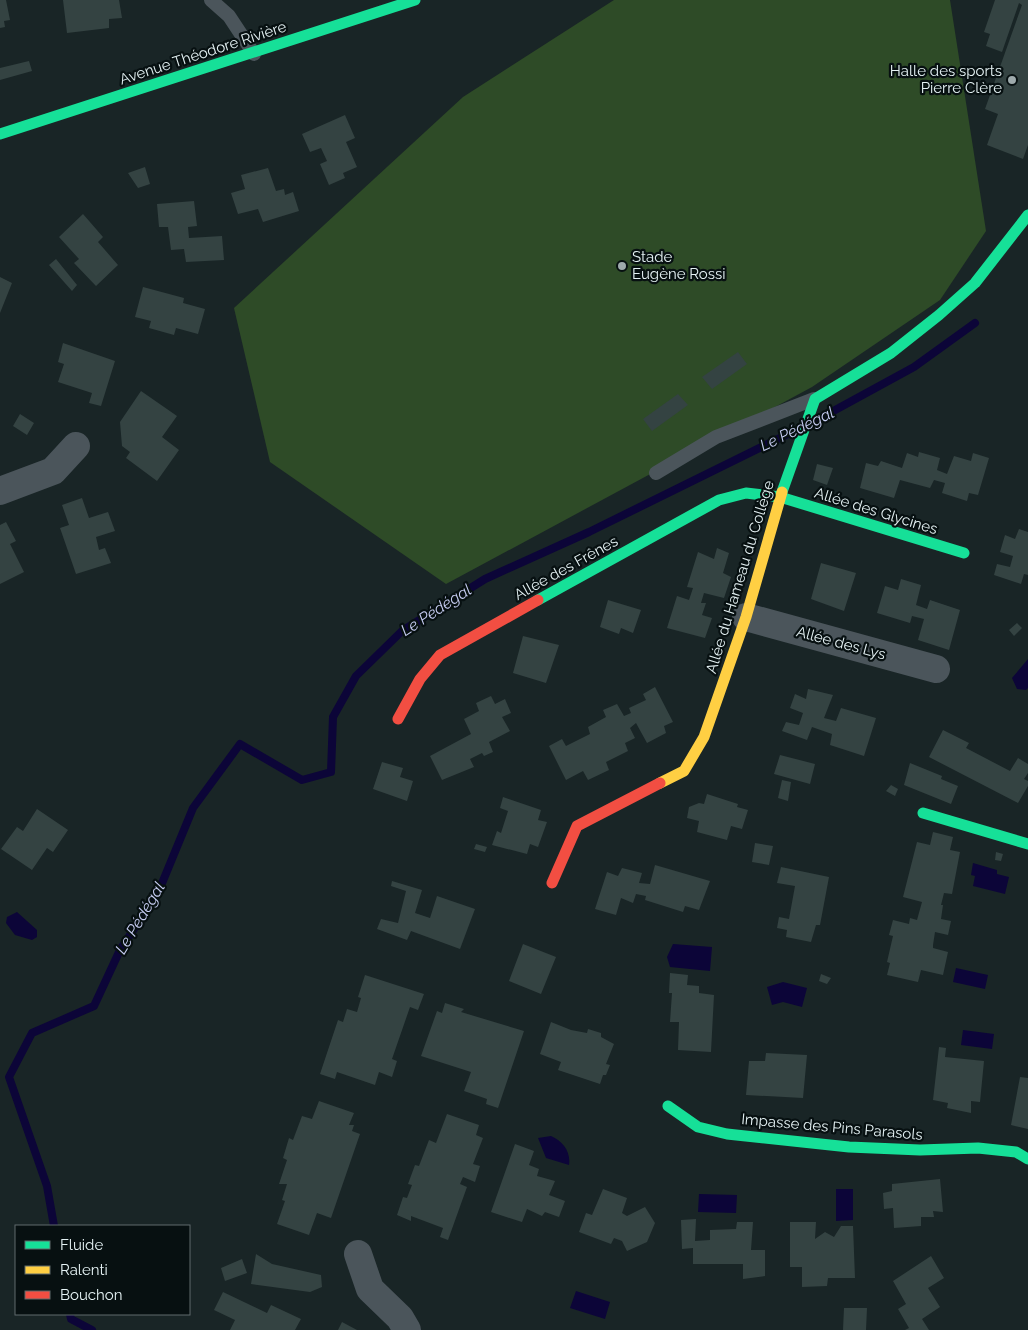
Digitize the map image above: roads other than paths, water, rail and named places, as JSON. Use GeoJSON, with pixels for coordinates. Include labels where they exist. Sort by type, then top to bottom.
{"type":"FeatureCollection","features":[{"type":"Feature","properties":{"kind":"street","name":"Avenue Théodore Rivière"},"geometry":{"type":"LineString","coordinates":[[0,134],[254,54],[415,0]]}},
{"type":"Feature","properties":{"kind":"street"},"geometry":{"type":"LineString","coordinates":[[815,399],[891,353],[939,315],[975,283],[1028,215]]}},
{"type":"Feature","properties":{"kind":"street","name":"Allée du Hameau du Collège"},"geometry":{"type":"LineString","coordinates":[[552,883],[576,826],[684,772],[704,737],[746,617],[780,497],[815,399]]}},
{"type":"Feature","properties":{"kind":"street"},"geometry":{"type":"LineString","coordinates":[[0,491],[52,471],[76,446]]}},
{"type":"Feature","properties":{"kind":"street","name":"Allée des Frênes"},"geometry":{"type":"LineString","coordinates":[[398,719],[420,679],[440,655],[719,500],[746,493],[780,497]]}},
{"type":"Feature","properties":{"kind":"street","name":"Allée des Glycines"},"geometry":{"type":"LineString","coordinates":[[780,497],[964,553]]}},
{"type":"Feature","properties":{"kind":"street","name":"Allée des Lys"},"geometry":{"type":"LineString","coordinates":[[746,617],[936,669]]}},
{"type":"Feature","properties":{"kind":"street"},"geometry":{"type":"LineString","coordinates":[[924,813],[1028,844]]}},
{"type":"Feature","properties":{"kind":"street","name":"Impasse des Pins Parasols"},"geometry":{"type":"LineString","coordinates":[[668,1106],[698,1127],[727,1134],[849,1147],[920,1150],[978,1148],[1016,1152],[1028,1160]]}},
{"type":"Feature","properties":{"kind":"street"},"geometry":{"type":"LineString","coordinates":[[358,1254],[370,1289],[400,1318],[408,1330]]}},
{"type":"Feature","properties":{"kind":"lane"},"geometry":{"type":"LineString","coordinates":[[211,0],[228,16],[254,54]]}},
{"type":"Feature","properties":{"kind":"lane"},"geometry":{"type":"LineString","coordinates":[[656,473],[716,437],[815,399]]}},
{"type":"Feature","properties":{"kind":"waterway","name":"Le Pédégal"},"geometry":{"type":"LineString","coordinates":[[815,421],[914,367],[975,323]]}},
{"type":"Feature","properties":{"kind":"waterway","name":"Le Pédégal"},"geometry":{"type":"LineString","coordinates":[[54,1225],[47,1186],[9,1077],[32,1033],[94,1006],[120,950],[158,893],[193,808],[240,744],[302,780],[331,772],[333,717],[356,676],[402,631],[485,579],[589,532],[796,430]]}},
{"type":"Feature","properties":{"kind":"waterway","name":"Le Pédégal"},"geometry":{"type":"LineString","coordinates":[[70,1315],[71,1319],[92,1330]]}},
{"type":"Feature","properties":{"kind":"place","name":"Halle des sports Pierre Clère"},"geometry":{"type":"Point","coordinates":[1012,80]}},
{"type":"Feature","properties":{"kind":"place","name":"Stade Eugène Rossi"},"geometry":{"type":"Point","coordinates":[622,266]}}]}
